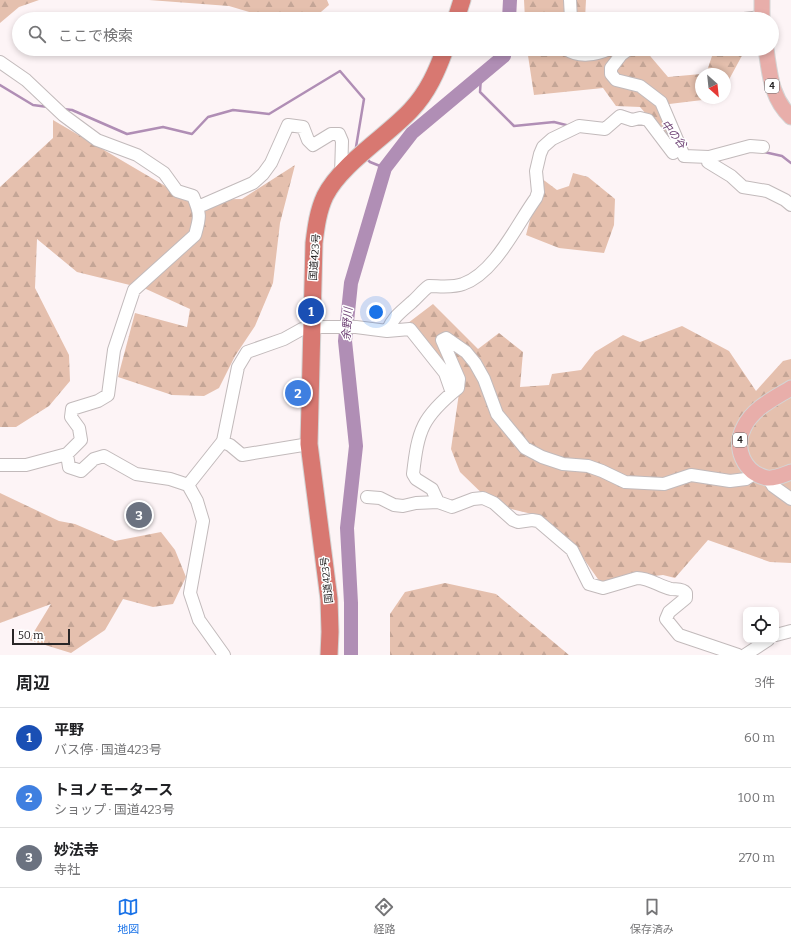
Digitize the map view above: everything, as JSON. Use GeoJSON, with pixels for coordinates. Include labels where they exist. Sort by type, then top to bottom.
{"type":"FeatureCollection","features":[{"type":"Feature","properties":{"kind":"highway"},"geometry":{"type":"LineString","coordinates":[[458,12],[462,0]]}},
{"type":"Feature","properties":{"kind":"highway","name":"国道423号"},"geometry":{"type":"LineString","coordinates":[[328,655],[330,632],[329,599],[309,444],[314,243],[318,214],[325,195],[341,175],[412,110],[428,90],[442,56]]}},
{"type":"Feature","properties":{"kind":"main road"},"geometry":{"type":"LineString","coordinates":[[762,0],[762,12]]}},
{"type":"Feature","properties":{"kind":"main road","name":"4"},"geometry":{"type":"LineString","coordinates":[[767,56],[774,93],[781,107],[791,117]]}},
{"type":"Feature","properties":{"kind":"main road","name":"4"},"geometry":{"type":"LineString","coordinates":[[761,475],[750,470],[744,462],[740,451],[740,440],[743,427],[759,409],[791,388]]}},
{"type":"Feature","properties":{"kind":"main road"},"geometry":{"type":"LineString","coordinates":[[761,475],[777,478],[791,472]]}},
{"type":"Feature","properties":{"kind":"street"},"geometry":{"type":"LineString","coordinates":[[570,0],[571,12]]}},
{"type":"Feature","properties":{"kind":"street"},"geometry":{"type":"LineString","coordinates":[[620,56],[611,68],[611,74],[616,80],[640,86],[661,102],[684,156],[709,157],[750,146],[763,147]]}},
{"type":"Feature","properties":{"kind":"street"},"geometry":{"type":"LineString","coordinates":[[0,62],[26,80],[63,115],[97,140],[137,155],[164,173],[177,191],[193,196],[198,207],[200,223],[195,235],[134,290],[114,350],[108,395],[98,401],[72,409],[71,417],[79,428],[81,440],[67,454],[26,465],[0,465]]}},
{"type":"Feature","properties":{"kind":"street"},"geometry":{"type":"LineString","coordinates":[[387,332],[392,321],[400,311],[413,302],[429,286],[463,284],[493,262],[508,242],[536,198],[538,192],[536,171],[540,154],[552,139],[579,126],[594,129],[605,129],[620,116],[632,120],[640,118],[648,120],[672,153],[680,148]]}},
{"type":"Feature","properties":{"kind":"street"},"geometry":{"type":"LineString","coordinates":[[198,207],[253,183],[263,174],[271,163],[288,125],[303,127],[308,140],[313,145],[331,134],[339,134],[342,141],[341,175]]}},
{"type":"Feature","properties":{"kind":"street"},"geometry":{"type":"LineString","coordinates":[[709,157],[708,162],[731,176],[743,187],[767,191],[785,200],[791,205]]}},
{"type":"Feature","properties":{"kind":"street"},"geometry":{"type":"LineString","coordinates":[[188,485],[222,442],[230,417],[238,367],[247,352],[284,339],[302,329],[332,326],[356,327],[387,332],[410,329],[445,373],[452,393]]}},
{"type":"Feature","properties":{"kind":"street"},"geometry":{"type":"LineString","coordinates":[[438,502],[432,489],[416,479],[413,474],[415,454],[423,423],[436,406],[458,388],[459,379],[442,340],[446,338],[466,352],[475,363],[484,379],[497,414],[525,448],[542,457],[563,464],[588,466],[625,482],[664,484],[691,475],[730,482],[761,475],[791,499]]}},
{"type":"Feature","properties":{"kind":"street"},"geometry":{"type":"LineString","coordinates":[[222,442],[230,445],[242,455],[309,444]]}},
{"type":"Feature","properties":{"kind":"street"},"geometry":{"type":"LineString","coordinates":[[67,454],[69,467],[81,471],[94,459],[104,456],[136,474],[170,479],[188,485],[197,501],[203,521],[190,593],[200,620],[224,655]]}},
{"type":"Feature","properties":{"kind":"street"},"geometry":{"type":"LineString","coordinates":[[367,497],[380,498],[394,505],[403,506],[416,503],[438,502],[452,507],[473,499],[483,498],[494,503],[513,520],[518,522],[532,520],[538,521],[572,550],[589,584],[603,588],[637,578],[642,578],[670,588],[684,590],[686,592],[686,598],[669,612],[666,619],[672,628],[679,635],[738,655]]}},
{"type":"Feature","properties":{"kind":"street"},"geometry":{"type":"LineString","coordinates":[[779,634],[791,631]]}},
{"type":"Feature","properties":{"kind":"street"},"geometry":{"type":"LineString","coordinates":[[745,655],[763,643]]}},
{"type":"Feature","properties":{"kind":"green space"},"geometry":{"type":"Polygon","coordinates":[[[0,0],[39,0],[19,7],[0,23],[0,0]]]}},
{"type":"Feature","properties":{"kind":"green space"},"geometry":{"type":"Polygon","coordinates":[[[149,0],[327,0],[329,5],[321,12],[249,12],[229,6],[149,0]]]}},
{"type":"Feature","properties":{"kind":"green space"},"geometry":{"type":"Polygon","coordinates":[[[524,0],[586,0],[585,12],[525,12],[524,0]]]}},
{"type":"Feature","properties":{"kind":"green space"},"geometry":{"type":"Polygon","coordinates":[[[528,56],[650,56],[668,77],[695,75],[695,101],[661,105],[671,142],[640,107],[616,106],[603,88],[534,95],[528,56]]]}},
{"type":"Feature","properties":{"kind":"green space"},"geometry":{"type":"Polygon","coordinates":[[[712,56],[742,56],[731,76],[731,68],[708,68],[712,56]]]}},
{"type":"Feature","properties":{"kind":"green space"},"geometry":{"type":"Polygon","coordinates":[[[53,120],[189,200],[242,199],[295,165],[280,223],[273,283],[255,326],[235,356],[219,388],[204,396],[172,395],[118,377],[135,313],[187,327],[190,309],[146,289],[77,272],[37,239],[35,288],[69,355],[70,381],[49,406],[16,427],[0,427],[0,187],[53,138],[53,120]]]}},
{"type":"Feature","properties":{"kind":"green space"},"geometry":{"type":"Polygon","coordinates":[[[573,173],[588,177],[615,199],[614,225],[604,253],[559,248],[526,235],[541,178],[557,190],[569,186],[573,173]]]}},
{"type":"Feature","properties":{"kind":"green space"},"geometry":{"type":"Polygon","coordinates":[[[433,304],[478,349],[499,333],[523,352],[520,387],[549,385],[552,374],[581,370],[595,352],[623,335],[640,342],[682,326],[729,351],[756,391],[783,361],[791,359],[791,563],[770,562],[708,540],[675,578],[663,575],[600,582],[574,545],[536,515],[494,505],[460,472],[451,449],[460,386],[408,323],[433,304]]]}},
{"type":"Feature","properties":{"kind":"green space"},"geometry":{"type":"Polygon","coordinates":[[[0,493],[59,521],[75,524],[115,541],[161,532],[175,550],[186,577],[173,604],[153,607],[123,599],[105,630],[71,653],[29,640],[51,604],[0,623],[0,493]]]}},
{"type":"Feature","properties":{"kind":"green space"},"geometry":{"type":"Polygon","coordinates":[[[445,583],[496,594],[569,655],[390,655],[390,614],[405,592],[445,583]]]}},
{"type":"Feature","properties":{"kind":"waterway","name":"余野川"},"geometry":{"type":"LineString","coordinates":[[509,12],[510,0]]}},
{"type":"Feature","properties":{"kind":"waterway","name":"余野川"},"geometry":{"type":"LineString","coordinates":[[351,655],[351,603],[347,528],[356,446],[345,341],[351,283],[385,168],[412,133],[504,56]]}},
{"type":"Feature","properties":{"kind":"waterway"},"geometry":{"type":"LineString","coordinates":[[63,109],[72,110],[127,134],[163,127],[192,134],[208,117],[233,110],[269,114],[340,71],[364,99],[356,147],[358,149]]}},
{"type":"Feature","properties":{"kind":"waterway","name":"中の谷"},"geometry":{"type":"LineString","coordinates":[[481,77],[480,92],[514,126],[554,122],[570,126]]}},
{"type":"Feature","properties":{"kind":"waterway"},"geometry":{"type":"LineString","coordinates":[[0,85],[33,105],[48,107]]}},
{"type":"Feature","properties":{"kind":"waterway","name":"中の谷"},"geometry":{"type":"LineString","coordinates":[[764,152],[782,156],[791,163]]}},
{"type":"Feature","properties":{"kind":"waterway"},"geometry":{"type":"LineString","coordinates":[[366,158],[370,162],[385,168]]}},
{"type":"Feature","properties":{"kind":"place","name":"平野"},"geometry":{"type":"Point","coordinates":[311,311]}},
{"type":"Feature","properties":{"kind":"place","name":"トヨノモータース"},"geometry":{"type":"Point","coordinates":[298,393]}},
{"type":"Feature","properties":{"kind":"place","name":"妙法寺"},"geometry":{"type":"Point","coordinates":[139,515]}}]}
